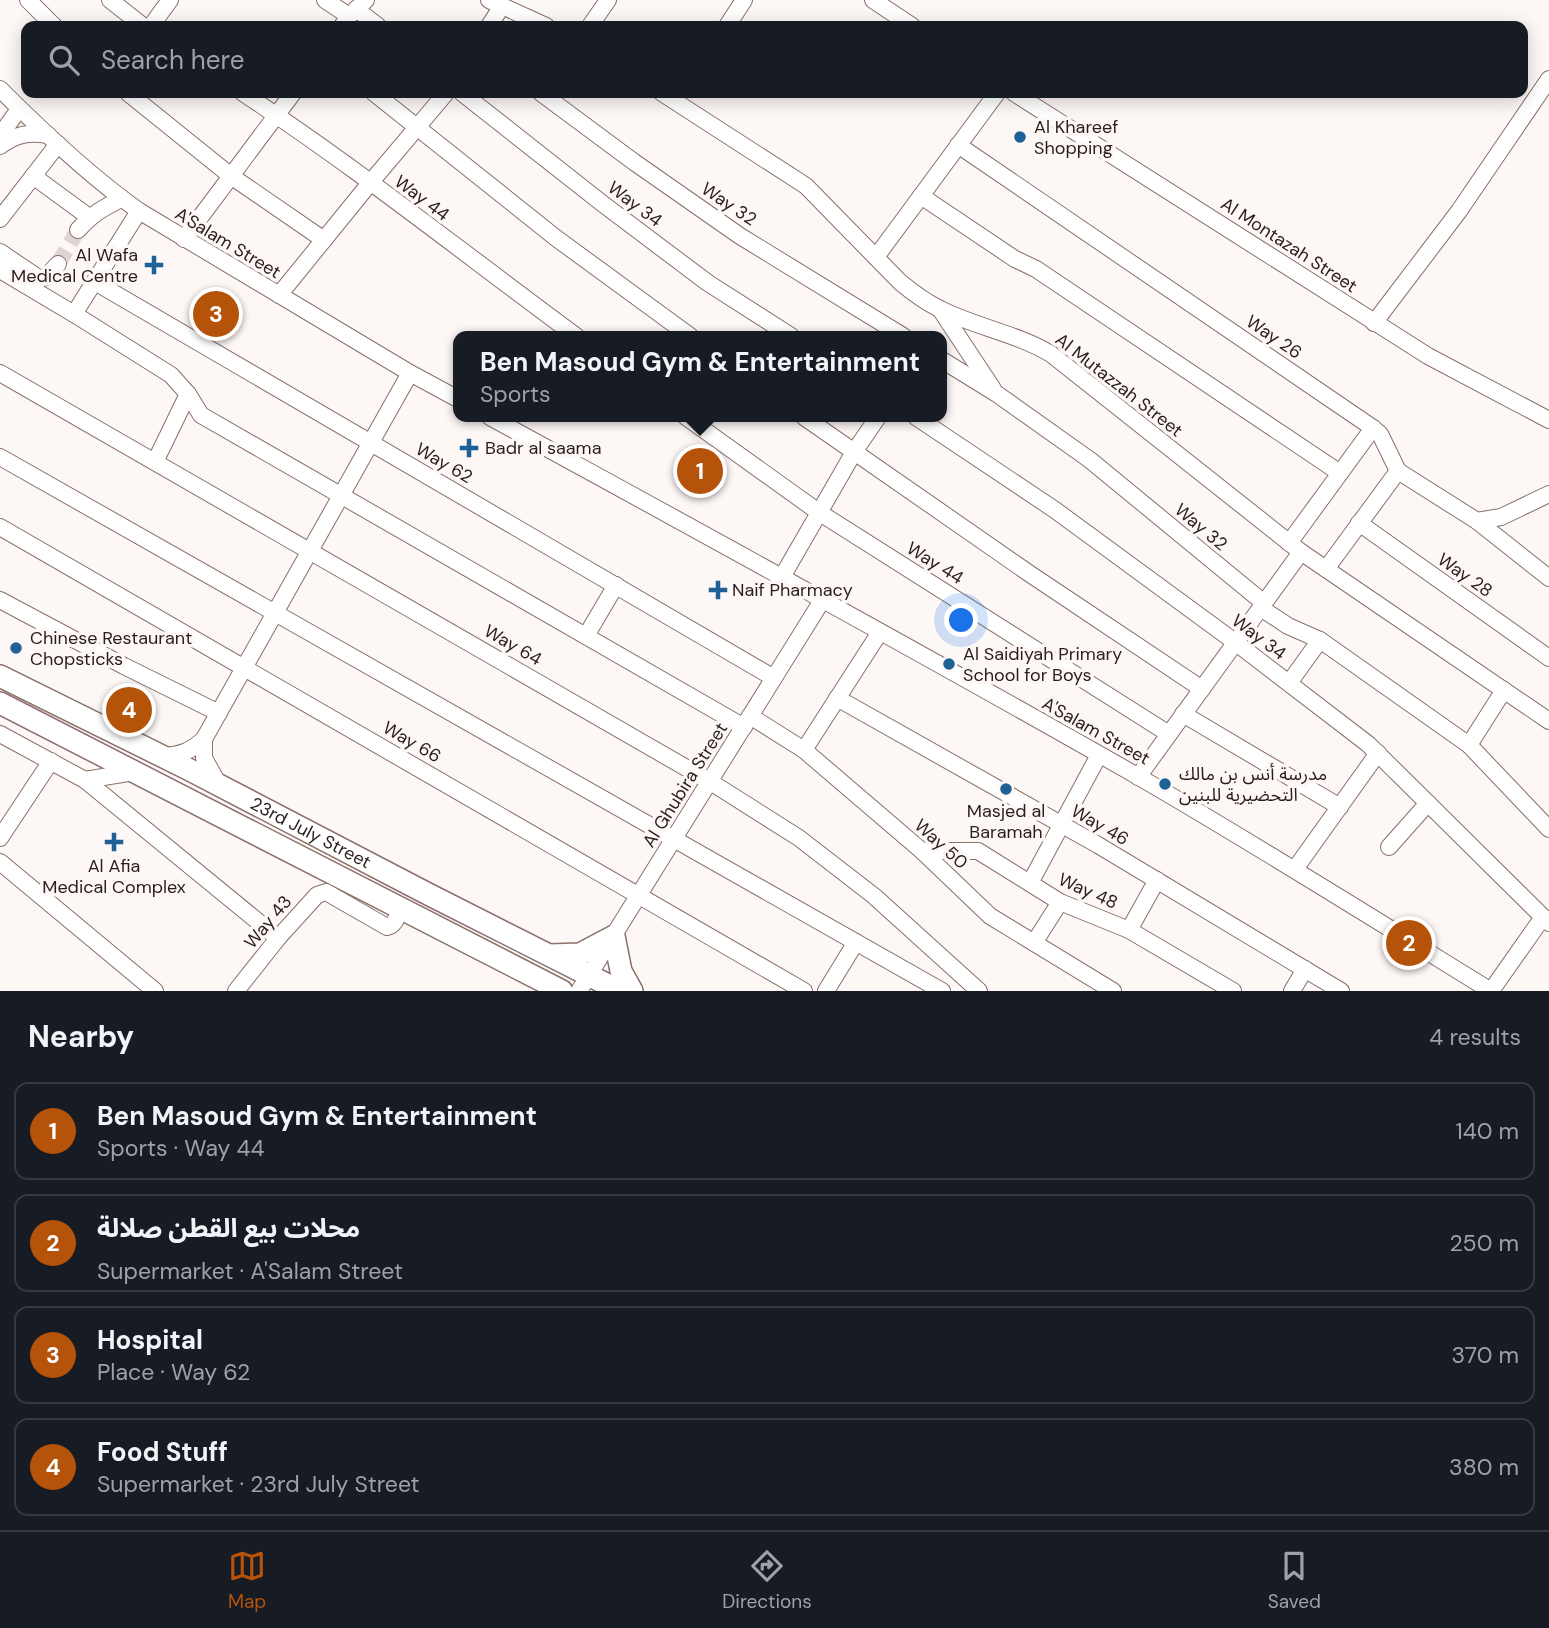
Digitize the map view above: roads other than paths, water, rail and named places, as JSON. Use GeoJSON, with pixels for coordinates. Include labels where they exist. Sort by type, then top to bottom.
{"type":"FeatureCollection","features":[{"type":"Feature","properties":{"kind":"main road","name":"23rd July Street"},"geometry":{"type":"LineString","coordinates":[[0,676],[163,756],[546,955],[584,983],[620,991]]}},
{"type":"Feature","properties":{"kind":"main road","name":"23rd July Street"},"geometry":{"type":"LineString","coordinates":[[0,703],[400,908],[543,985],[562,991]]}},
{"type":"Feature","properties":{"kind":"main road"},"geometry":{"type":"LineString","coordinates":[[546,955],[580,954],[614,936],[621,971],[632,991]]}},
{"type":"Feature","properties":{"kind":"street"},"geometry":{"type":"LineString","coordinates":[[27,0],[49,21]]}},
{"type":"Feature","properties":{"kind":"street"},"geometry":{"type":"LineString","coordinates":[[110,0],[137,21]]}},
{"type":"Feature","properties":{"kind":"street"},"geometry":{"type":"LineString","coordinates":[[155,21],[170,0]]}},
{"type":"Feature","properties":{"kind":"street"},"geometry":{"type":"LineString","coordinates":[[325,0],[354,13]]}},
{"type":"Feature","properties":{"kind":"street"},"geometry":{"type":"LineString","coordinates":[[593,21],[608,0]]}},
{"type":"Feature","properties":{"kind":"street"},"geometry":{"type":"LineString","coordinates":[[730,21],[744,0]]}},
{"type":"Feature","properties":{"kind":"street"},"geometry":{"type":"LineString","coordinates":[[873,0],[904,21]]}},
{"type":"Feature","properties":{"kind":"street"},"geometry":{"type":"LineString","coordinates":[[490,21],[495,3],[536,21]]}},
{"type":"Feature","properties":{"kind":"street"},"geometry":{"type":"LineString","coordinates":[[1374,323],[1466,202],[1549,79]]}},
{"type":"Feature","properties":{"kind":"street","name":"A'Salam Street"},"geometry":{"type":"LineString","coordinates":[[0,89],[121,199],[453,397]]}},
{"type":"Feature","properties":{"kind":"street"},"geometry":{"type":"LineString","coordinates":[[134,98],[231,176],[324,240]]}},
{"type":"Feature","properties":{"kind":"street","name":"Way 44"},"geometry":{"type":"LineString","coordinates":[[250,98],[569,331]]}},
{"type":"Feature","properties":{"kind":"street"},"geometry":{"type":"LineString","coordinates":[[184,239],[289,98]]}},
{"type":"Feature","properties":{"kind":"street"},"geometry":{"type":"LineString","coordinates":[[380,98],[556,238],[683,331]]}},
{"type":"Feature","properties":{"kind":"street"},"geometry":{"type":"LineString","coordinates":[[279,295],[442,98]]}},
{"type":"Feature","properties":{"kind":"street","name":"Way 34"},"geometry":{"type":"LineString","coordinates":[[468,98],[708,284],[782,331]]}},
{"type":"Feature","properties":{"kind":"street","name":"Way 32"},"geometry":{"type":"LineString","coordinates":[[548,98],[740,236],[895,331]]}},
{"type":"Feature","properties":{"kind":"street","name":"Al Mutazzah Street"},"geometry":{"type":"LineString","coordinates":[[682,98],[806,186],[917,296],[940,309],[1032,343],[1051,354],[1295,547],[1549,721]]}},
{"type":"Feature","properties":{"kind":"street"},"geometry":{"type":"LineString","coordinates":[[876,257],[993,98]]}},
{"type":"Feature","properties":{"kind":"street","name":"Al Montazah Street"},"geometry":{"type":"LineString","coordinates":[[1022,98],[1428,356],[1549,420]]}},
{"type":"Feature","properties":{"kind":"street"},"geometry":{"type":"LineString","coordinates":[[0,136],[19,108]]}},
{"type":"Feature","properties":{"kind":"street"},"geometry":{"type":"LineString","coordinates":[[0,146],[27,133],[53,139],[33,176],[2,213]]}},
{"type":"Feature","properties":{"kind":"street","name":"Way 26"},"geometry":{"type":"LineString","coordinates":[[958,145],[1373,428],[1380,434],[1398,471]]}},
{"type":"Feature","properties":{"kind":"street"},"geometry":{"type":"LineString","coordinates":[[33,176],[84,224],[97,211],[121,199]]}},
{"type":"Feature","properties":{"kind":"street"},"geometry":{"type":"LineString","coordinates":[[921,196],[1015,259],[1036,269],[1340,473]]}},
{"type":"Feature","properties":{"kind":"street"},"geometry":{"type":"LineString","coordinates":[[74,314],[139,211]]}},
{"type":"Feature","properties":{"kind":"street"},"geometry":{"type":"LineString","coordinates":[[0,252],[40,279],[46,277],[58,264]]}},
{"type":"Feature","properties":{"kind":"street","name":"Way 50"},"geometry":{"type":"LineString","coordinates":[[0,270],[171,375],[188,394],[201,415],[586,636],[804,750],[922,851],[990,916],[1113,991]]}},
{"type":"Feature","properties":{"kind":"street","name":"Way 62"},"geometry":{"type":"LineString","coordinates":[[95,282],[774,678]]}},
{"type":"Feature","properties":{"kind":"street"},"geometry":{"type":"LineString","coordinates":[[940,309],[997,394]]}},
{"type":"Feature","properties":{"kind":"street","name":"Way 32"},"geometry":{"type":"LineString","coordinates":[[947,363],[997,394],[1090,460],[1288,626],[1320,640]]}},
{"type":"Feature","properties":{"kind":"street","name":"Way 64"},"geometry":{"type":"LineString","coordinates":[[0,373],[709,781],[799,838],[874,896],[979,991]]}},
{"type":"Feature","properties":{"kind":"street"},"geometry":{"type":"LineString","coordinates":[[163,756],[180,755],[192,750],[204,739],[410,373]]}},
{"type":"Feature","properties":{"kind":"street"},"geometry":{"type":"LineString","coordinates":[[155,462],[188,394]]}},
{"type":"Feature","properties":{"kind":"street","name":"A'Salam Street"},"geometry":{"type":"LineString","coordinates":[[499,422],[823,599],[1138,777],[1295,869],[1491,991]]}},
{"type":"Feature","properties":{"kind":"street","name":"Way 44"},"geometry":{"type":"LineString","coordinates":[[693,422],[820,513],[1169,734]]}},
{"type":"Feature","properties":{"kind":"street"},"geometry":{"type":"LineString","coordinates":[[811,422],[1202,689]]}},
{"type":"Feature","properties":{"kind":"street"},"geometry":{"type":"LineString","coordinates":[[782,577],[854,452],[875,422]]}},
{"type":"Feature","properties":{"kind":"street","name":"Way 34"},"geometry":{"type":"LineString","coordinates":[[923,422],[1055,510],[1368,744],[1546,920]]}},
{"type":"Feature","properties":{"kind":"street"},"geometry":{"type":"LineString","coordinates":[[1138,777],[1262,606],[1340,473],[1373,428]]}},
{"type":"Feature","properties":{"kind":"street"},"geometry":{"type":"LineString","coordinates":[[0,457],[942,991]]}},
{"type":"Feature","properties":{"kind":"street"},"geometry":{"type":"LineString","coordinates":[[1326,569],[1398,471],[1477,521],[1549,578]]}},
{"type":"Feature","properties":{"kind":"street"},"geometry":{"type":"LineString","coordinates":[[1477,521],[1501,517],[1549,494]]}},
{"type":"Feature","properties":{"kind":"street","name":"Way 28"},"geometry":{"type":"LineString","coordinates":[[1359,523],[1549,658]]}},
{"type":"Feature","properties":{"kind":"street","name":"Way 66"},"geometry":{"type":"LineString","coordinates":[[0,527],[804,991]]}},
{"type":"Feature","properties":{"kind":"street"},"geometry":{"type":"LineString","coordinates":[[586,636],[616,585]]}},
{"type":"Feature","properties":{"kind":"street","name":"Al Ghubira Street"},"geometry":{"type":"LineString","coordinates":[[584,983],[823,599]]}},
{"type":"Feature","properties":{"kind":"street"},"geometry":{"type":"LineString","coordinates":[[0,600],[219,713]]}},
{"type":"Feature","properties":{"kind":"street"},"geometry":{"type":"LineString","coordinates":[[804,750],[880,632]]}},
{"type":"Feature","properties":{"kind":"street"},"geometry":{"type":"LineString","coordinates":[[1289,683],[1320,640],[1469,745],[1549,829]]}},
{"type":"Feature","properties":{"kind":"street"},"geometry":{"type":"LineString","coordinates":[[1469,745],[1504,690]]}},
{"type":"Feature","properties":{"kind":"street","name":"Way 46"},"geometry":{"type":"LineString","coordinates":[[837,698],[1062,824],[1341,991]]}},
{"type":"Feature","properties":{"kind":"street"},"geometry":{"type":"LineString","coordinates":[[1183,714],[1340,807]]}},
{"type":"Feature","properties":{"kind":"street"},"geometry":{"type":"LineString","coordinates":[[0,734],[85,780],[278,938]]}},
{"type":"Feature","properties":{"kind":"street"},"geometry":{"type":"LineString","coordinates":[[204,739],[204,758],[219,785]]}},
{"type":"Feature","properties":{"kind":"street"},"geometry":{"type":"LineString","coordinates":[[1295,869],[1378,753]]}},
{"type":"Feature","properties":{"kind":"street"},"geometry":{"type":"LineString","coordinates":[[1030,883],[1099,755]]}},
{"type":"Feature","properties":{"kind":"street"},"geometry":{"type":"LineString","coordinates":[[0,838],[51,761]]}},
{"type":"Feature","properties":{"kind":"street"},"geometry":{"type":"LineString","coordinates":[[85,780],[134,772]]}},
{"type":"Feature","properties":{"kind":"street"},"geometry":{"type":"LineString","coordinates":[[1390,847],[1428,803]]}},
{"type":"Feature","properties":{"kind":"street","name":"Way 48"},"geometry":{"type":"LineString","coordinates":[[922,851],[978,851],[1060,902],[1129,930],[1233,991]]}},
{"type":"Feature","properties":{"kind":"street"},"geometry":{"type":"LineString","coordinates":[[0,862],[155,991]]}},
{"type":"Feature","properties":{"kind":"street"},"geometry":{"type":"LineString","coordinates":[[1129,930],[1157,880]]}},
{"type":"Feature","properties":{"kind":"street","name":"Way 43"},"geometry":{"type":"LineString","coordinates":[[236,991],[278,938],[320,893],[326,892],[387,927],[395,922],[400,908]]}},
{"type":"Feature","properties":{"kind":"street"},"geometry":{"type":"LineString","coordinates":[[1034,943],[1060,902]]}},
{"type":"Feature","properties":{"kind":"street"},"geometry":{"type":"LineString","coordinates":[[1491,991],[1546,920]]}},
{"type":"Feature","properties":{"kind":"street"},"geometry":{"type":"LineString","coordinates":[[826,991],[856,942]]}},
{"type":"Feature","properties":{"kind":"street"},"geometry":{"type":"LineString","coordinates":[[1292,991],[1305,969]]}},
{"type":"Feature","properties":{"kind":"tunnel"},"geometry":{"type":"LineString","coordinates":[[58,264],[78,230]]}},
{"type":"Feature","properties":{"kind":"place","name":"Al Khareef Shopping"},"geometry":{"type":"Point","coordinates":[1020,137]}},
{"type":"Feature","properties":{"kind":"place","name":"Al Wafa Medical Centre"},"geometry":{"type":"Point","coordinates":[154,265]}},
{"type":"Feature","properties":{"kind":"place","name":"Hospital"},"geometry":{"type":"Point","coordinates":[216,314]}},
{"type":"Feature","properties":{"kind":"place","name":"Badr al saama"},"geometry":{"type":"Point","coordinates":[469,448]}},
{"type":"Feature","properties":{"kind":"place","name":"Ben Masoud Gym & Entertainment"},"geometry":{"type":"Point","coordinates":[700,471]}},
{"type":"Feature","properties":{"kind":"place","name":"Naif Pharmacy"},"geometry":{"type":"Point","coordinates":[718,590]}},
{"type":"Feature","properties":{"kind":"place","name":"Chinese Restaurant Chopsticks"},"geometry":{"type":"Point","coordinates":[16,648]}},
{"type":"Feature","properties":{"kind":"place","name":"Al Saidiyah Primary School for Boys"},"geometry":{"type":"Point","coordinates":[949,664]}},
{"type":"Feature","properties":{"kind":"place","name":"Food Stuff"},"geometry":{"type":"Point","coordinates":[129,710]}},
{"type":"Feature","properties":{"kind":"place","name":"مدرسة أنس بن مالك التحضيرية للبنين"},"geometry":{"type":"Point","coordinates":[1165,784]}},
{"type":"Feature","properties":{"kind":"place","name":"Masjed al Baramah"},"geometry":{"type":"Point","coordinates":[1006,789]}},
{"type":"Feature","properties":{"kind":"place","name":"Al Afia Medical Complex"},"geometry":{"type":"Point","coordinates":[114,842]}},
{"type":"Feature","properties":{"kind":"place","name":"محلات بيع القطن صلالة"},"geometry":{"type":"Point","coordinates":[1409,943]}}]}
